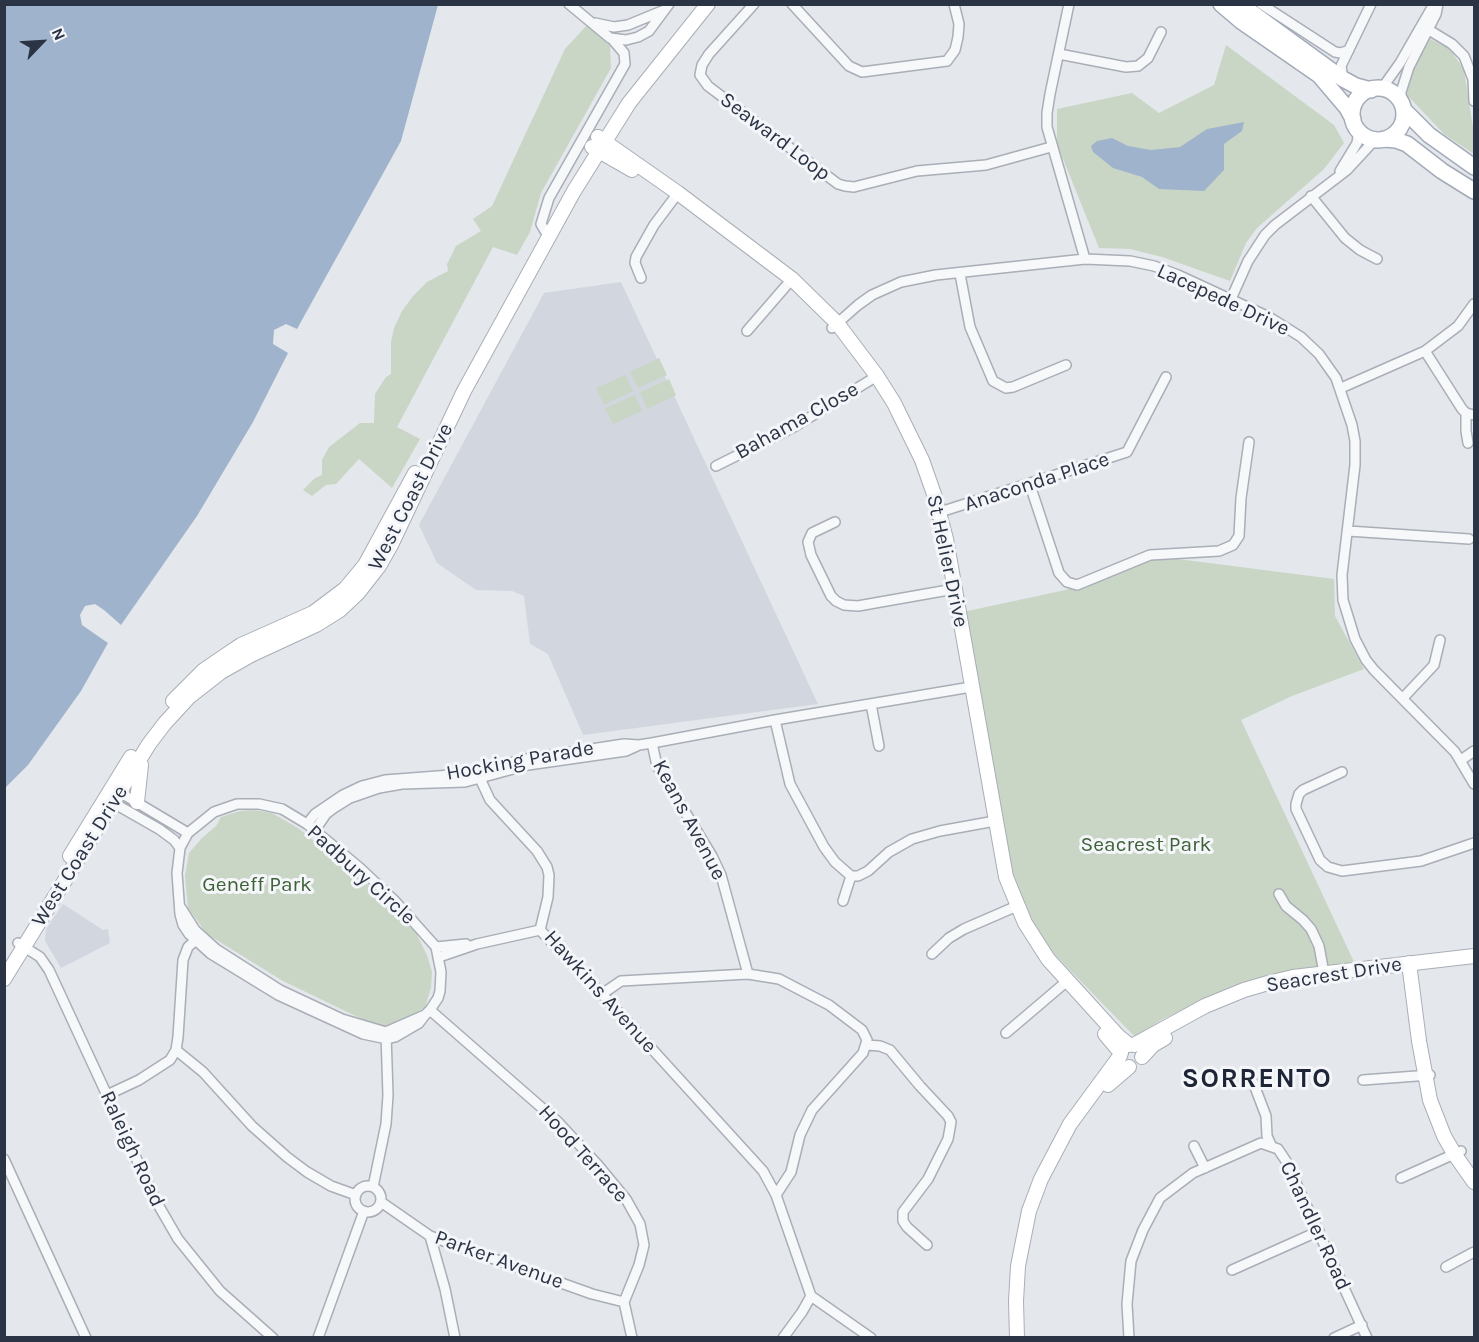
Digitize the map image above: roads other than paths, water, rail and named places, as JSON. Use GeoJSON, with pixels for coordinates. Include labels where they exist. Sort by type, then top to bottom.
{"type":"FeatureCollection","features":[{"type":"Feature","properties":{"kind":"main road","name":"West Coast Drive"},"geometry":{"type":"LineString","coordinates":[[4,980],[22,945],[113,795],[150,729],[195,678],[215,662],[241,645],[313,613],[337,596],[357,576],[382,535],[545,231],[626,96],[700,4]]}},
{"type":"Feature","properties":{"kind":"main road","name":"West Coast Drive"},"geometry":{"type":"LineString","coordinates":[[113,795],[165,723],[207,682],[238,662],[333,615],[349,603],[369,579],[391,545],[464,391],[598,144],[708,4]]}},
{"type":"Feature","properties":{"kind":"main road"},"geometry":{"type":"LineString","coordinates":[[1221,4],[1241,21],[1319,75],[1347,108],[1367,138],[1396,140],[1407,144],[1442,171],[1474,190]]}},
{"type":"Feature","properties":{"kind":"main road"},"geometry":{"type":"LineString","coordinates":[[1240,4],[1343,79],[1356,86],[1391,92],[1429,135],[1474,167]]}},
{"type":"Feature","properties":{"kind":"main road"},"geometry":{"type":"LineString","coordinates":[[1356,124],[1355,103],[1362,94],[1374,89]]}},
{"type":"Feature","properties":{"kind":"main road"},"geometry":{"type":"LineString","coordinates":[[1381,140],[1398,131],[1403,121],[1402,106]]}},
{"type":"Feature","properties":{"kind":"main road","name":"St Helier Drive"},"geometry":{"type":"LineString","coordinates":[[598,144],[676,196],[789,281],[835,326],[874,378],[913,439],[936,514],[991,822],[1013,908],[1064,984],[1129,1054]]}},
{"type":"Feature","properties":{"kind":"main road"},"geometry":{"type":"LineString","coordinates":[[137,802],[140,760]]}},
{"type":"Feature","properties":{"kind":"main road","name":"West Coast Drive"},"geometry":{"type":"LineString","coordinates":[[4,966],[22,945]]}},
{"type":"Feature","properties":{"kind":"main road","name":"Seacrest Drive"},"geometry":{"type":"LineString","coordinates":[[1024,1338],[1025,1258],[1041,1196],[1058,1158],[1086,1112],[1129,1054],[1153,1045],[1218,1007],[1245,996],[1293,984],[1474,956]]}},
{"type":"Feature","properties":{"kind":"main road","name":"Seacrest Drive"},"geometry":{"type":"LineString","coordinates":[[1017,1338],[1018,1266],[1029,1211],[1041,1179],[1070,1124],[1129,1054],[1193,1012],[1244,990],[1286,979],[1324,973],[1474,962]]}},
{"type":"Feature","properties":{"kind":"main road"},"geometry":{"type":"LineString","coordinates":[[1414,966],[1428,1075],[1437,1121],[1474,1182]]}},
{"type":"Feature","properties":{"kind":"main road"},"geometry":{"type":"LineString","coordinates":[[1458,1153],[1474,1170]]}},
{"type":"Feature","properties":{"kind":"street"},"geometry":{"type":"LineString","coordinates":[[545,231],[542,224],[549,198],[625,64],[624,53],[613,40],[569,4]]}},
{"type":"Feature","properties":{"kind":"street","name":"Seaward Loop"},"geometry":{"type":"LineString","coordinates":[[754,4],[709,54],[702,64],[700,75],[708,86],[838,184],[854,187],[917,171],[986,165],[1051,147]]}},
{"type":"Feature","properties":{"kind":"street"},"geometry":{"type":"LineString","coordinates":[[792,4],[849,66],[862,72],[947,61],[955,50],[958,37],[959,24],[954,4]]}},
{"type":"Feature","properties":{"kind":"street"},"geometry":{"type":"LineString","coordinates":[[1070,4],[1047,113],[1047,127],[1085,259]]}},
{"type":"Feature","properties":{"kind":"street"},"geometry":{"type":"LineString","coordinates":[[1261,4],[1335,52],[1341,53],[1349,50]]}},
{"type":"Feature","properties":{"kind":"street"},"geometry":{"type":"LineString","coordinates":[[1343,79],[1341,66],[1371,4]]}},
{"type":"Feature","properties":{"kind":"street"},"geometry":{"type":"LineString","coordinates":[[1374,89],[1391,77],[1424,27],[1436,4]]}},
{"type":"Feature","properties":{"kind":"street"},"geometry":{"type":"LineString","coordinates":[[593,23],[614,27],[628,25],[668,7]]}},
{"type":"Feature","properties":{"kind":"street"},"geometry":{"type":"LineString","coordinates":[[613,40],[626,40],[649,31],[668,7]]}},
{"type":"Feature","properties":{"kind":"street"},"geometry":{"type":"LineString","coordinates":[[1424,27],[1460,50],[1474,78],[1474,101]]}},
{"type":"Feature","properties":{"kind":"street"},"geometry":{"type":"LineString","coordinates":[[1402,106],[1401,92],[1424,27]]}},
{"type":"Feature","properties":{"kind":"street"},"geometry":{"type":"LineString","coordinates":[[1059,54],[1126,67],[1138,66],[1148,58],[1161,32]]}},
{"type":"Feature","properties":{"kind":"street"},"geometry":{"type":"LineString","coordinates":[[1337,175],[1357,142],[1356,124]]}},
{"type":"Feature","properties":{"kind":"street"},"geometry":{"type":"LineString","coordinates":[[1230,299],[1248,261],[1265,235],[1337,175],[1347,170],[1371,144],[1381,140]]}},
{"type":"Feature","properties":{"kind":"street"},"geometry":{"type":"LineString","coordinates":[[641,278],[635,263],[636,257],[654,225],[676,196]]}},
{"type":"Feature","properties":{"kind":"street"},"geometry":{"type":"LineString","coordinates":[[1311,196],[1345,238],[1360,250],[1377,259]]}},
{"type":"Feature","properties":{"kind":"street","name":"Lacepede Drive"},"geometry":{"type":"LineString","coordinates":[[835,326],[858,305],[885,288],[919,277],[1085,259],[1130,261],[1154,266],[1269,317],[1301,337],[1325,362],[1341,388],[1355,441],[1342,576],[1343,600],[1350,625],[1366,660],[1461,760],[1474,784]]}},
{"type":"Feature","properties":{"kind":"street"},"geometry":{"type":"LineString","coordinates":[[960,274],[970,327],[993,381],[1006,388],[1013,387],[1066,365]]}},
{"type":"Feature","properties":{"kind":"street"},"geometry":{"type":"LineString","coordinates":[[747,332],[789,281]]}},
{"type":"Feature","properties":{"kind":"street"},"geometry":{"type":"LineString","coordinates":[[1341,388],[1425,351],[1458,326],[1474,304]]}},
{"type":"Feature","properties":{"kind":"street"},"geometry":{"type":"LineString","coordinates":[[1425,351],[1453,396],[1470,414],[1466,431],[1468,443]]}},
{"type":"Feature","properties":{"kind":"street","name":"Anaconda Place"},"geometry":{"type":"LineString","coordinates":[[936,514],[1127,452],[1166,376]]}},
{"type":"Feature","properties":{"kind":"street","name":"Bahama Close"},"geometry":{"type":"LineString","coordinates":[[716,466],[795,427],[874,378]]}},
{"type":"Feature","properties":{"kind":"street"},"geometry":{"type":"LineString","coordinates":[[1030,484],[1059,573],[1067,582],[1077,585],[1150,555],[1214,552],[1233,546],[1239,536],[1241,498],[1249,442]]}},
{"type":"Feature","properties":{"kind":"street"},"geometry":{"type":"LineString","coordinates":[[835,522],[812,533],[808,547],[831,596],[836,601],[844,605],[858,606],[951,590]]}},
{"type":"Feature","properties":{"kind":"street"},"geometry":{"type":"LineString","coordinates":[[1348,531],[1469,539]]}},
{"type":"Feature","properties":{"kind":"street"},"geometry":{"type":"LineString","coordinates":[[1403,698],[1434,665],[1440,640]]}},
{"type":"Feature","properties":{"kind":"street","name":"Hocking Parade"},"geometry":{"type":"LineString","coordinates":[[311,827],[350,798],[402,784],[465,782],[513,761],[624,744],[652,743],[968,687]]}},
{"type":"Feature","properties":{"kind":"street"},"geometry":{"type":"LineString","coordinates":[[871,704],[879,746]]}},
{"type":"Feature","properties":{"kind":"street"},"geometry":{"type":"LineString","coordinates":[[775,720],[790,784],[824,847],[835,862],[851,876],[858,876],[868,871],[890,852],[912,839],[940,831],[991,822]]}},
{"type":"Feature","properties":{"kind":"street","name":"Keans Avenue"},"geometry":{"type":"LineString","coordinates":[[652,743],[657,766],[712,856],[721,875],[748,974]]}},
{"type":"Feature","properties":{"kind":"street"},"geometry":{"type":"LineString","coordinates":[[1461,760],[1474,751]]}},
{"type":"Feature","properties":{"kind":"street"},"geometry":{"type":"LineString","coordinates":[[1342,772],[1303,790],[1296,804],[1296,809],[1320,860],[1328,867],[1342,871],[1421,861],[1474,843]]}},
{"type":"Feature","properties":{"kind":"street","name":"Hawkins Avenue"},"geometry":{"type":"LineString","coordinates":[[478,775],[490,800],[537,851],[547,867],[548,897],[540,930],[602,994],[763,1171],[776,1195],[810,1296]]}},
{"type":"Feature","properties":{"kind":"street"},"geometry":{"type":"LineString","coordinates":[[113,795],[137,802],[188,833]]}},
{"type":"Feature","properties":{"kind":"street"},"geometry":{"type":"LineString","coordinates":[[113,795],[174,840],[180,848]]}},
{"type":"Feature","properties":{"kind":"street","name":"Padbury Circle"},"geometry":{"type":"LineString","coordinates":[[386,1035],[363,1034],[278,995],[250,979],[183,925],[177,873],[180,848],[188,833],[214,812],[247,803],[282,809],[311,827],[380,886],[436,947],[439,957],[440,991],[435,1005],[428,1013]]}},
{"type":"Feature","properties":{"kind":"street"},"geometry":{"type":"LineString","coordinates":[[159,829],[165,819]]}},
{"type":"Feature","properties":{"kind":"street"},"geometry":{"type":"LineString","coordinates":[[843,901],[851,876]]}},
{"type":"Feature","properties":{"kind":"street"},"geometry":{"type":"LineString","coordinates":[[1280,894],[1286,906],[1304,920],[1311,929],[1319,946],[1324,973]]}},
{"type":"Feature","properties":{"kind":"street"},"geometry":{"type":"LineString","coordinates":[[932,954],[955,933],[1013,908]]}},
{"type":"Feature","properties":{"kind":"street"},"geometry":{"type":"LineString","coordinates":[[439,957],[477,944],[540,930]]}},
{"type":"Feature","properties":{"kind":"street"},"geometry":{"type":"LineString","coordinates":[[107,1095],[139,1080],[170,1060],[176,1050],[183,960],[188,947],[198,938]]}},
{"type":"Feature","properties":{"kind":"street"},"geometry":{"type":"LineString","coordinates":[[436,947],[477,944]]}},
{"type":"Feature","properties":{"kind":"street","name":"Raleigh Road"},"geometry":{"type":"LineString","coordinates":[[22,945],[40,957],[49,969],[156,1201],[178,1239],[220,1291],[273,1338]]}},
{"type":"Feature","properties":{"kind":"street"},"geometry":{"type":"LineString","coordinates":[[602,994],[621,981],[764,975],[785,981],[829,1005],[857,1026],[866,1041],[890,1050],[951,1122],[948,1139],[928,1179],[903,1212],[903,1221],[907,1227],[927,1245]]}},
{"type":"Feature","properties":{"kind":"street"},"geometry":{"type":"LineString","coordinates":[[1006,1033],[1064,984]]}},
{"type":"Feature","properties":{"kind":"street"},"geometry":{"type":"LineString","coordinates":[[373,1187],[386,1124],[388,1095],[386,1035],[428,1013]]}},
{"type":"Feature","properties":{"kind":"street","name":"Hood Terrace"},"geometry":{"type":"LineString","coordinates":[[428,1013],[558,1122],[626,1199],[640,1224],[644,1245],[639,1265],[624,1302]]}},
{"type":"Feature","properties":{"kind":"street"},"geometry":{"type":"LineString","coordinates":[[776,1195],[791,1172],[800,1135],[812,1110],[863,1053],[866,1041]]}},
{"type":"Feature","properties":{"kind":"street"},"geometry":{"type":"LineString","coordinates":[[176,1050],[203,1072],[252,1126],[287,1157],[332,1186],[356,1195]]}},
{"type":"Feature","properties":{"kind":"street"},"geometry":{"type":"LineString","coordinates":[[1363,1080],[1428,1075]]}},
{"type":"Feature","properties":{"kind":"street","name":"Chandler Road"},"geometry":{"type":"LineString","coordinates":[[1253,1082],[1266,1116],[1267,1136],[1271,1145],[1278,1149],[1286,1161],[1368,1338]]}},
{"type":"Feature","properties":{"kind":"street"},"geometry":{"type":"LineString","coordinates":[[1129,1338],[1127,1304],[1131,1261],[1143,1230],[1160,1198],[1177,1184],[1205,1168],[1256,1144],[1271,1145]]}},
{"type":"Feature","properties":{"kind":"street"},"geometry":{"type":"LineString","coordinates":[[1194,1146],[1205,1168]]}},
{"type":"Feature","properties":{"kind":"street"},"geometry":{"type":"LineString","coordinates":[[1401,1178],[1458,1153]]}},
{"type":"Feature","properties":{"kind":"street"},"geometry":{"type":"LineString","coordinates":[[4,1159],[86,1338]]}},
{"type":"Feature","properties":{"kind":"street"},"geometry":{"type":"LineString","coordinates":[[356,1195],[362,1189],[373,1187]]}},
{"type":"Feature","properties":{"kind":"street"},"geometry":{"type":"LineString","coordinates":[[356,1195],[357,1206],[364,1211],[376,1210],[381,1202],[380,1193],[373,1187]]}},
{"type":"Feature","properties":{"kind":"street","name":"Parker Avenue"},"geometry":{"type":"LineString","coordinates":[[381,1202],[430,1236],[591,1294],[624,1302]]}},
{"type":"Feature","properties":{"kind":"street"},"geometry":{"type":"LineString","coordinates":[[318,1338],[364,1211]]}},
{"type":"Feature","properties":{"kind":"street"},"geometry":{"type":"LineString","coordinates":[[1232,1270],[1319,1231]]}},
{"type":"Feature","properties":{"kind":"street"},"geometry":{"type":"LineString","coordinates":[[430,1236],[445,1289],[455,1338]]}},
{"type":"Feature","properties":{"kind":"street"},"geometry":{"type":"LineString","coordinates":[[1446,1267],[1474,1252]]}},
{"type":"Feature","properties":{"kind":"street"},"geometry":{"type":"LineString","coordinates":[[783,1338],[802,1312],[810,1296],[871,1338]]}},
{"type":"Feature","properties":{"kind":"street"},"geometry":{"type":"LineString","coordinates":[[624,1302],[632,1338]]}},
{"type":"Feature","properties":{"kind":"street"},"geometry":{"type":"LineString","coordinates":[[1334,1338],[1362,1325]]}},
{"type":"Feature","properties":{"kind":"water"},"geometry":{"type":"Polygon","coordinates":[[[5,4],[438,5],[401,141],[297,329],[286,324],[274,330],[273,344],[288,353],[253,422],[197,516],[121,625],[95,604],[85,606],[80,615],[82,625],[108,643],[81,691],[28,765],[5,788],[5,4]]]}},
{"type":"Feature","properties":{"kind":"water"},"geometry":{"type":"Polygon","coordinates":[[[1244,122],[1242,131],[1224,144],[1224,170],[1204,191],[1159,189],[1142,177],[1113,168],[1093,152],[1091,146],[1097,141],[1112,138],[1128,146],[1151,150],[1180,147],[1207,129],[1244,122]]]}},
{"type":"Feature","properties":{"kind":"district","name":"SORRENTO"},"geometry":{"type":"Point","coordinates":[1257,1079]}},
{"type":"Feature","properties":{"kind":"park label","name":"Seacrest Park"},"geometry":{"type":"Point","coordinates":[1146,845]}},
{"type":"Feature","properties":{"kind":"park label","name":"Geneff Park"},"geometry":{"type":"Point","coordinates":[257,885]}}]}
